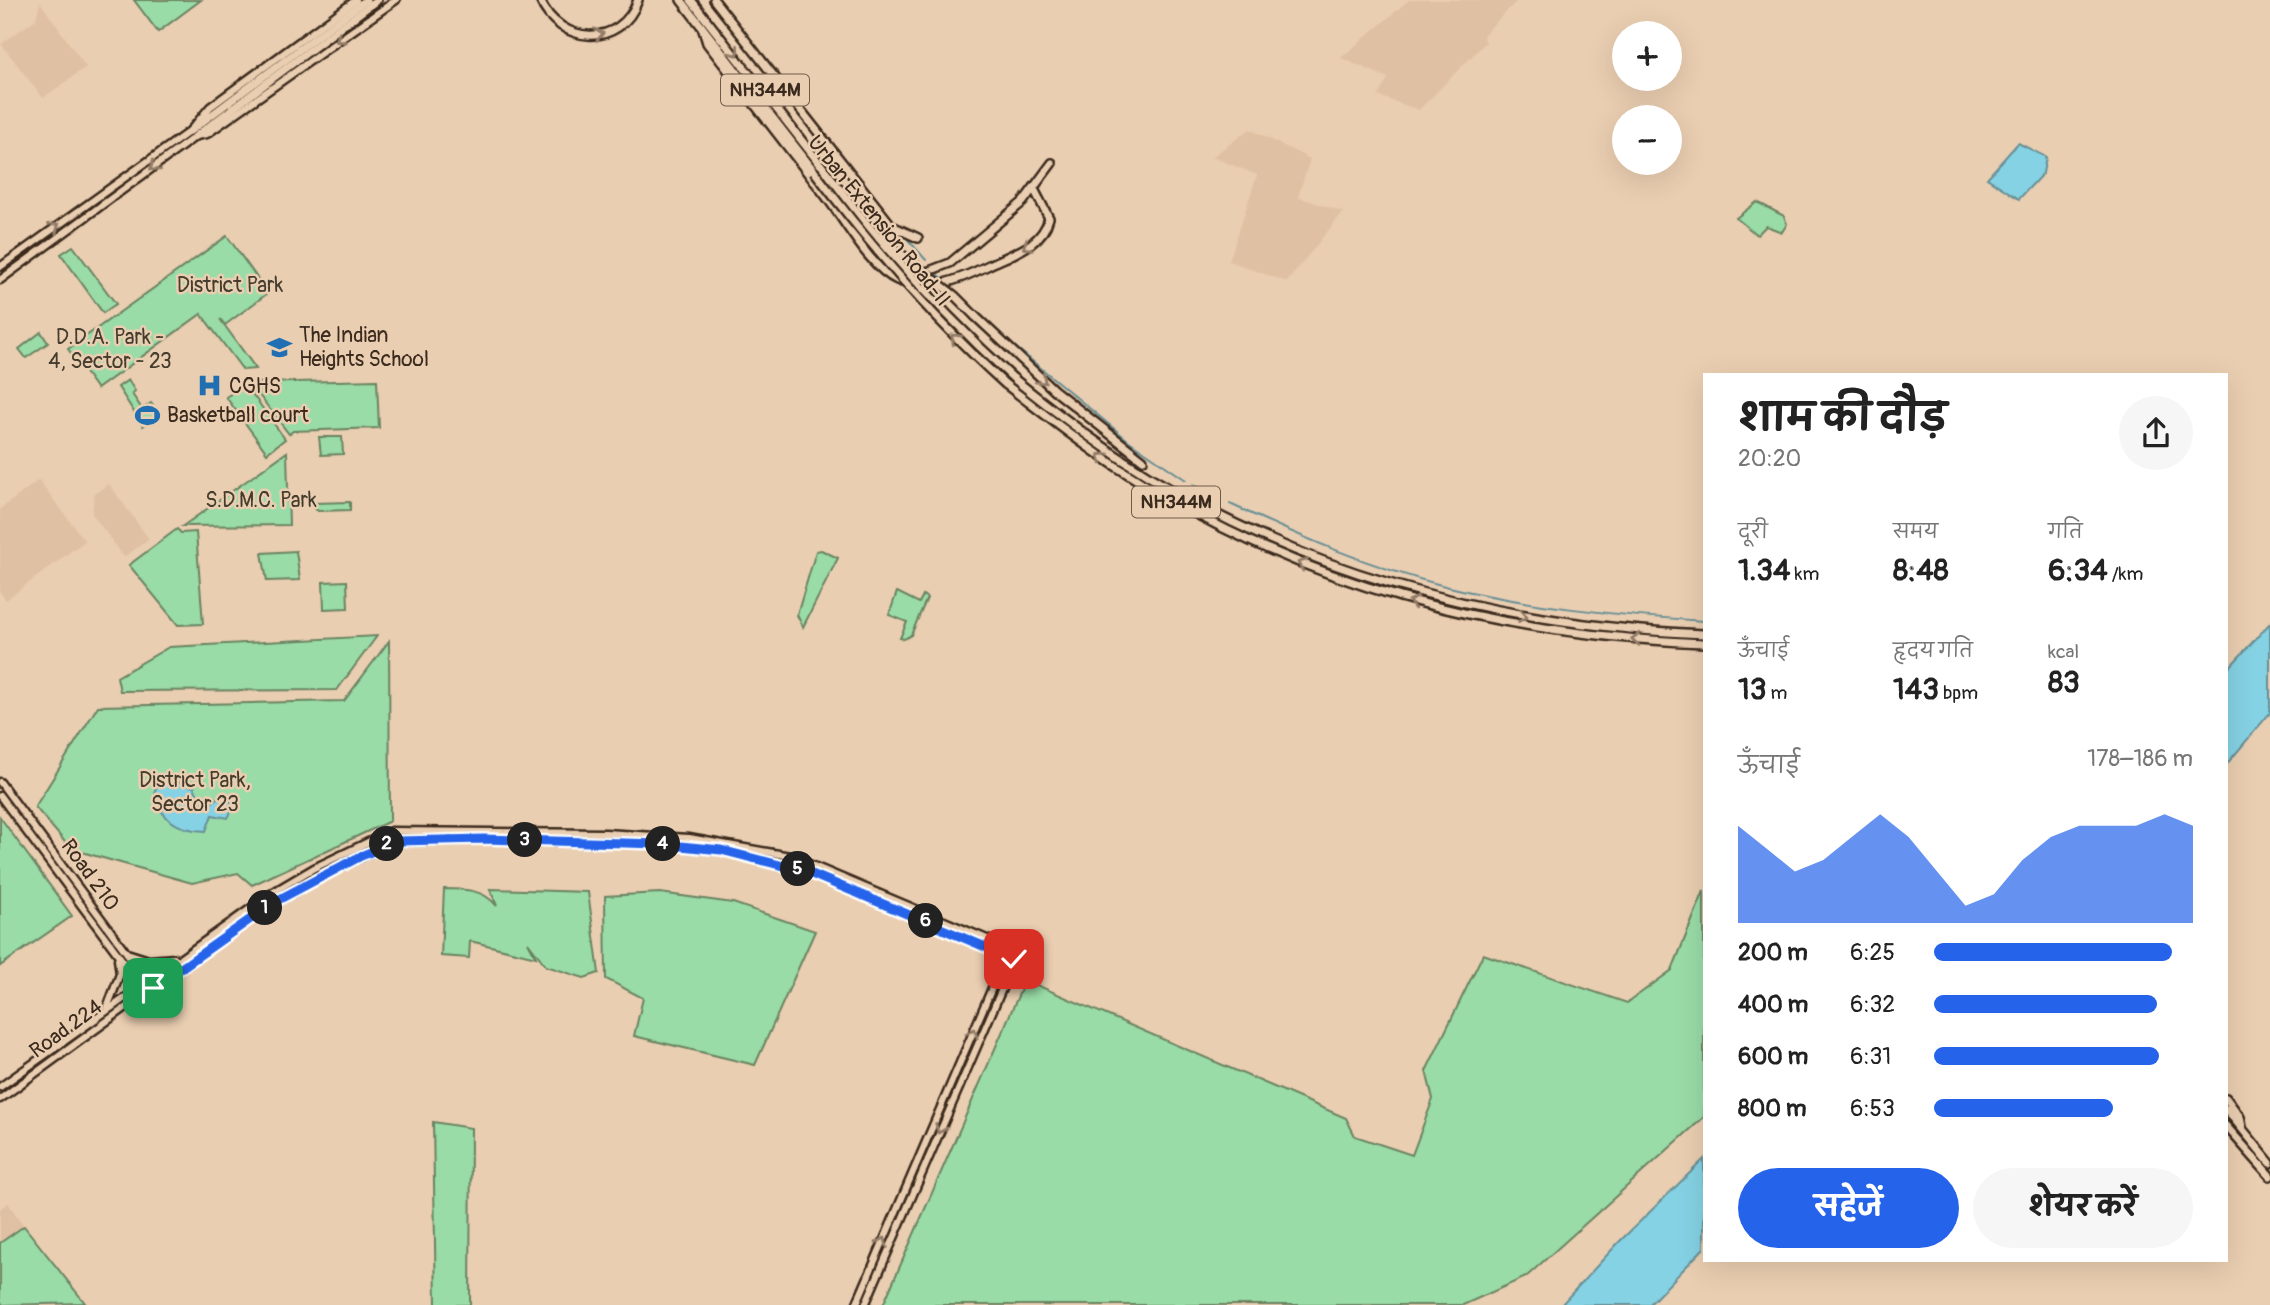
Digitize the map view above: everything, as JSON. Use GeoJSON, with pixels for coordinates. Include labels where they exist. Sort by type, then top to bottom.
{"type":"FeatureCollection","features":[{"type":"Feature","properties":{"kind":"highway"},"geometry":{"type":"LineString","coordinates":[[248,92],[366,0]]}},
{"type":"Feature","properties":{"kind":"highway"},"geometry":{"type":"LineString","coordinates":[[193,133],[377,0]]}},
{"type":"Feature","properties":{"kind":"highway"},"geometry":{"type":"LineString","coordinates":[[540,0],[558,25],[579,35],[590,36],[618,27],[631,15],[638,0]]}},
{"type":"Feature","properties":{"kind":"highway","name":"Urban Extension Road-II"},"geometry":{"type":"LineString","coordinates":[[681,0],[889,267],[925,308],[1005,384],[1065,430],[1144,484],[1264,548],[1366,588],[1462,615],[1583,636],[1703,643]]}},
{"type":"Feature","properties":{"kind":"highway","name":"Urban Extension Road-II"},"geometry":{"type":"LineString","coordinates":[[691,0],[737,54],[874,234],[931,300],[1013,378],[1125,461],[1206,509],[1267,540],[1369,578],[1456,604],[1585,626],[1703,634]]}},
{"type":"Feature","properties":{"kind":"highway"},"geometry":{"type":"LineString","coordinates":[[714,0],[898,228],[918,238]]}},
{"type":"Feature","properties":{"kind":"highway"},"geometry":{"type":"LineString","coordinates":[[702,27],[707,43],[886,275],[916,285],[943,283],[970,275],[1030,245],[1047,228],[1049,218],[1035,191]]}},
{"type":"Feature","properties":{"kind":"highway"},"geometry":{"type":"LineString","coordinates":[[886,275],[916,276],[933,272],[950,263],[1023,202],[1052,163]]}},
{"type":"Feature","properties":{"kind":"highway"},"geometry":{"type":"LineString","coordinates":[[874,234],[885,239],[955,296],[1054,390],[1111,432],[1143,460]]}},
{"type":"Feature","properties":{"kind":"highway"},"geometry":{"type":"LineString","coordinates":[[2228,1101],[2240,1117],[2242,1128]]}},
{"type":"Feature","properties":{"kind":"highway"},"geometry":{"type":"LineString","coordinates":[[2228,1111],[2270,1163]]}},
{"type":"Feature","properties":{"kind":"highway"},"geometry":{"type":"LineString","coordinates":[[2228,1128],[2270,1177]]}},
{"type":"Feature","properties":{"kind":"main road"},"geometry":{"type":"LineString","coordinates":[[0,280],[193,133],[210,107],[356,0]]}},
{"type":"Feature","properties":{"kind":"main road"},"geometry":{"type":"LineString","coordinates":[[0,267],[193,133],[207,134],[396,0]]}},
{"type":"Feature","properties":{"kind":"main road","name":"Road 210"},"geometry":{"type":"LineString","coordinates":[[0,782],[117,953],[144,983]]}},
{"type":"Feature","properties":{"kind":"main road","name":"Road 210"},"geometry":{"type":"LineString","coordinates":[[0,796],[50,856]]}},
{"type":"Feature","properties":{"kind":"main road","name":"Road 224"},"geometry":{"type":"LineString","coordinates":[[0,1087],[263,898],[314,868],[391,831],[640,834],[740,844],[790,856],[1010,946],[1016,955],[1006,956],[807,872],[721,850],[660,844],[484,839],[394,842],[318,877],[255,914],[0,1099]]}},
{"type":"Feature","properties":{"kind":"main road","name":"Road 210"},"geometry":{"type":"LineString","coordinates":[[59,869],[125,952],[149,990]]}},
{"type":"Feature","properties":{"kind":"main road"},"geometry":{"type":"LineString","coordinates":[[856,1305],[1010,946]]}},
{"type":"Feature","properties":{"kind":"main road"},"geometry":{"type":"LineString","coordinates":[[125,952],[135,957],[160,960],[180,956]]}},
{"type":"Feature","properties":{"kind":"main road"},"geometry":{"type":"LineString","coordinates":[[106,1010],[120,974],[117,953]]}},
{"type":"Feature","properties":{"kind":"main road"},"geometry":{"type":"LineString","coordinates":[[865,1305],[1016,955]]}},
{"type":"Feature","properties":{"kind":"shaded area"},"geometry":{"type":"Polygon","coordinates":[[[1409,0],[1518,0],[1483,35],[1486,42],[1419,110],[1378,96],[1388,78],[1341,58],[1409,0]]]}},
{"type":"Feature","properties":{"kind":"shaded area"},"geometry":{"type":"Polygon","coordinates":[[[40,2],[86,67],[43,98],[1,44],[36,19],[40,2]]]}},
{"type":"Feature","properties":{"kind":"shaded area"},"geometry":{"type":"Polygon","coordinates":[[[1250,129],[1310,159],[1298,197],[1343,212],[1287,282],[1229,261],[1257,175],[1212,157],[1250,129]]]}},
{"type":"Feature","properties":{"kind":"shaded area"},"geometry":{"type":"Polygon","coordinates":[[[39,480],[85,541],[6,600],[0,592],[0,509],[39,480]]]}},
{"type":"Feature","properties":{"kind":"shaded area"},"geometry":{"type":"Polygon","coordinates":[[[109,484],[149,539],[124,557],[92,514],[94,494],[109,484]]]}},
{"type":"Feature","properties":{"kind":"shaded area"},"geometry":{"type":"Polygon","coordinates":[[[8,1203],[24,1226],[0,1243],[0,1209],[8,1203]]]}},
{"type":"Feature","properties":{"kind":"green space"},"geometry":{"type":"Polygon","coordinates":[[[134,0],[201,0],[158,32],[134,0]]]}},
{"type":"Feature","properties":{"kind":"green space"},"geometry":{"type":"Polygon","coordinates":[[[1757,202],[1784,216],[1787,224],[1782,232],[1766,226],[1757,235],[1736,218],[1757,202]]]}},
{"type":"Feature","properties":{"kind":"green space","name":"D.D.A. Park - 4, Sector - 23"},"geometry":{"type":"Polygon","coordinates":[[[227,236],[268,293],[225,325],[220,319],[256,369],[243,370],[201,314],[97,389],[68,349],[227,236]]]}},
{"type":"Feature","properties":{"kind":"green space"},"geometry":{"type":"Polygon","coordinates":[[[73,246],[116,304],[103,313],[61,254],[73,246]]]}},
{"type":"Feature","properties":{"kind":"green space"},"geometry":{"type":"Polygon","coordinates":[[[41,332],[48,343],[26,358],[19,349],[41,332]]]}},
{"type":"Feature","properties":{"kind":"green space"},"geometry":{"type":"Polygon","coordinates":[[[128,380],[135,391],[132,394],[142,409],[151,403],[159,414],[143,426],[118,387],[128,380]]]}},
{"type":"Feature","properties":{"kind":"green space"},"geometry":{"type":"Polygon","coordinates":[[[377,380],[379,428],[293,431],[289,434],[255,390],[255,383],[377,380]]]}},
{"type":"Feature","properties":{"kind":"green space"},"geometry":{"type":"Polygon","coordinates":[[[245,384],[285,439],[267,453],[226,397],[245,384]]]}},
{"type":"Feature","properties":{"kind":"green space"},"geometry":{"type":"Polygon","coordinates":[[[319,437],[342,437],[343,454],[321,455],[319,437]]]}},
{"type":"Feature","properties":{"kind":"green space","name":"S.D.M.C. Park"},"geometry":{"type":"Polygon","coordinates":[[[287,452],[289,525],[183,526],[287,452]]]}},
{"type":"Feature","properties":{"kind":"green space"},"geometry":{"type":"Polygon","coordinates":[[[350,502],[350,510],[318,511],[314,508],[314,503],[350,502]]]}},
{"type":"Feature","properties":{"kind":"green space"},"geometry":{"type":"Polygon","coordinates":[[[177,529],[181,533],[196,532],[203,624],[178,625],[129,565],[177,529]]]}},
{"type":"Feature","properties":{"kind":"green space"},"geometry":{"type":"Polygon","coordinates":[[[821,550],[838,558],[803,627],[797,615],[816,551],[821,550]]]}},
{"type":"Feature","properties":{"kind":"green space"},"geometry":{"type":"Polygon","coordinates":[[[296,551],[300,580],[267,581],[262,553],[296,551]]]}},
{"type":"Feature","properties":{"kind":"green space"},"geometry":{"type":"Polygon","coordinates":[[[347,581],[348,608],[324,609],[323,582],[347,581]]]}},
{"type":"Feature","properties":{"kind":"green space"},"geometry":{"type":"Polygon","coordinates":[[[897,592],[919,603],[923,595],[927,598],[911,635],[904,639],[900,638],[907,622],[889,615],[897,592]]]}},
{"type":"Feature","properties":{"kind":"green space"},"geometry":{"type":"Polygon","coordinates":[[[377,636],[337,690],[120,691],[117,677],[169,647],[377,636]]]}},
{"type":"Feature","properties":{"kind":"green space","name":"District Park, Sector 23"},"geometry":{"type":"Polygon","coordinates":[[[389,641],[390,821],[252,885],[238,873],[192,883],[71,849],[35,807],[98,706],[344,701],[389,641]]]}},
{"type":"Feature","properties":{"kind":"green space"},"geometry":{"type":"Polygon","coordinates":[[[0,817],[72,916],[0,966],[0,817]]]}},
{"type":"Feature","properties":{"kind":"green space"},"geometry":{"type":"Polygon","coordinates":[[[444,889],[480,893],[497,906],[490,889],[588,892],[599,973],[584,978],[546,966],[528,942],[536,957],[470,941],[469,958],[441,956],[444,889]]]}},
{"type":"Feature","properties":{"kind":"green space"},"geometry":{"type":"Polygon","coordinates":[[[660,893],[733,903],[815,931],[755,1065],[634,1036],[643,998],[606,979],[605,896],[660,893]]]}},
{"type":"Feature","properties":{"kind":"green space"},"geometry":{"type":"Polygon","coordinates":[[[1703,893],[1703,1118],[1526,1277],[1463,1305],[883,1305],[1025,980],[1346,1118],[1355,1136],[1412,1155],[1433,1099],[1426,1071],[1483,954],[1627,1003],[1672,970],[1703,893]]]}},
{"type":"Feature","properties":{"kind":"green space"},"geometry":{"type":"Polygon","coordinates":[[[433,1122],[471,1128],[470,1305],[436,1305],[433,1122]]]}},
{"type":"Feature","properties":{"kind":"green space"},"geometry":{"type":"Polygon","coordinates":[[[24,1226],[85,1303],[3,1305],[0,1301],[0,1243],[24,1226]]]}},
{"type":"Feature","properties":{"kind":"water"},"geometry":{"type":"Polygon","coordinates":[[[2018,143],[2046,157],[2043,173],[2019,199],[1987,178],[2018,143]]]}},
{"type":"Feature","properties":{"kind":"water"},"geometry":{"type":"Polygon","coordinates":[[[2270,623],[2270,713],[2228,763],[2228,669],[2270,623]]]}},
{"type":"Feature","properties":{"kind":"water"},"geometry":{"type":"Polygon","coordinates":[[[174,780],[194,787],[202,804],[210,804],[222,794],[230,798],[233,808],[228,818],[212,815],[206,831],[186,828],[170,821],[160,808],[155,789],[161,782],[174,780]]]}},
{"type":"Feature","properties":{"kind":"water"},"geometry":{"type":"Polygon","coordinates":[[[1703,1160],[1703,1249],[1649,1305],[1561,1305],[1619,1242],[1703,1160]]]}},
{"type":"Feature","properties":{"kind":"waterway"},"geometry":{"type":"LineString","coordinates":[[903,234],[926,260]]}},
{"type":"Feature","properties":{"kind":"waterway"},"geometry":{"type":"LineString","coordinates":[[935,271],[943,279]]}},
{"type":"Feature","properties":{"kind":"waterway"},"geometry":{"type":"LineString","coordinates":[[954,290],[991,326]]}},
{"type":"Feature","properties":{"kind":"waterway"},"geometry":{"type":"LineString","coordinates":[[995,330],[1129,441],[1186,480]]}},
{"type":"Feature","properties":{"kind":"waterway"},"geometry":{"type":"LineString","coordinates":[[1193,484],[1201,489]]}},
{"type":"Feature","properties":{"kind":"waterway"},"geometry":{"type":"LineString","coordinates":[[1230,504],[1335,550],[1389,570],[1445,586],[1574,609],[1703,621]]}},
{"type":"Feature","properties":{"kind":"place","name":"The Indian Heights School"},"geometry":{"type":"Point","coordinates":[279,347]}},
{"type":"Feature","properties":{"kind":"place","name":"CGHS"},"geometry":{"type":"Point","coordinates":[209,386]}},
{"type":"Feature","properties":{"kind":"place","name":"Basketball court"},"geometry":{"type":"Point","coordinates":[147,415]}},
{"type":"Feature","properties":{"kind":"route"},"geometry":{"type":"LineString","coordinates":[[153,988],[276,901],[318,877],[398,841],[484,839],[660,844],[721,850],[766,859],[807,872],[1014,959]]}},
{"type":"Feature","properties":{"kind":"park label","name":"District Park"},"geometry":{"type":"Point","coordinates":[230,285]}}]}
